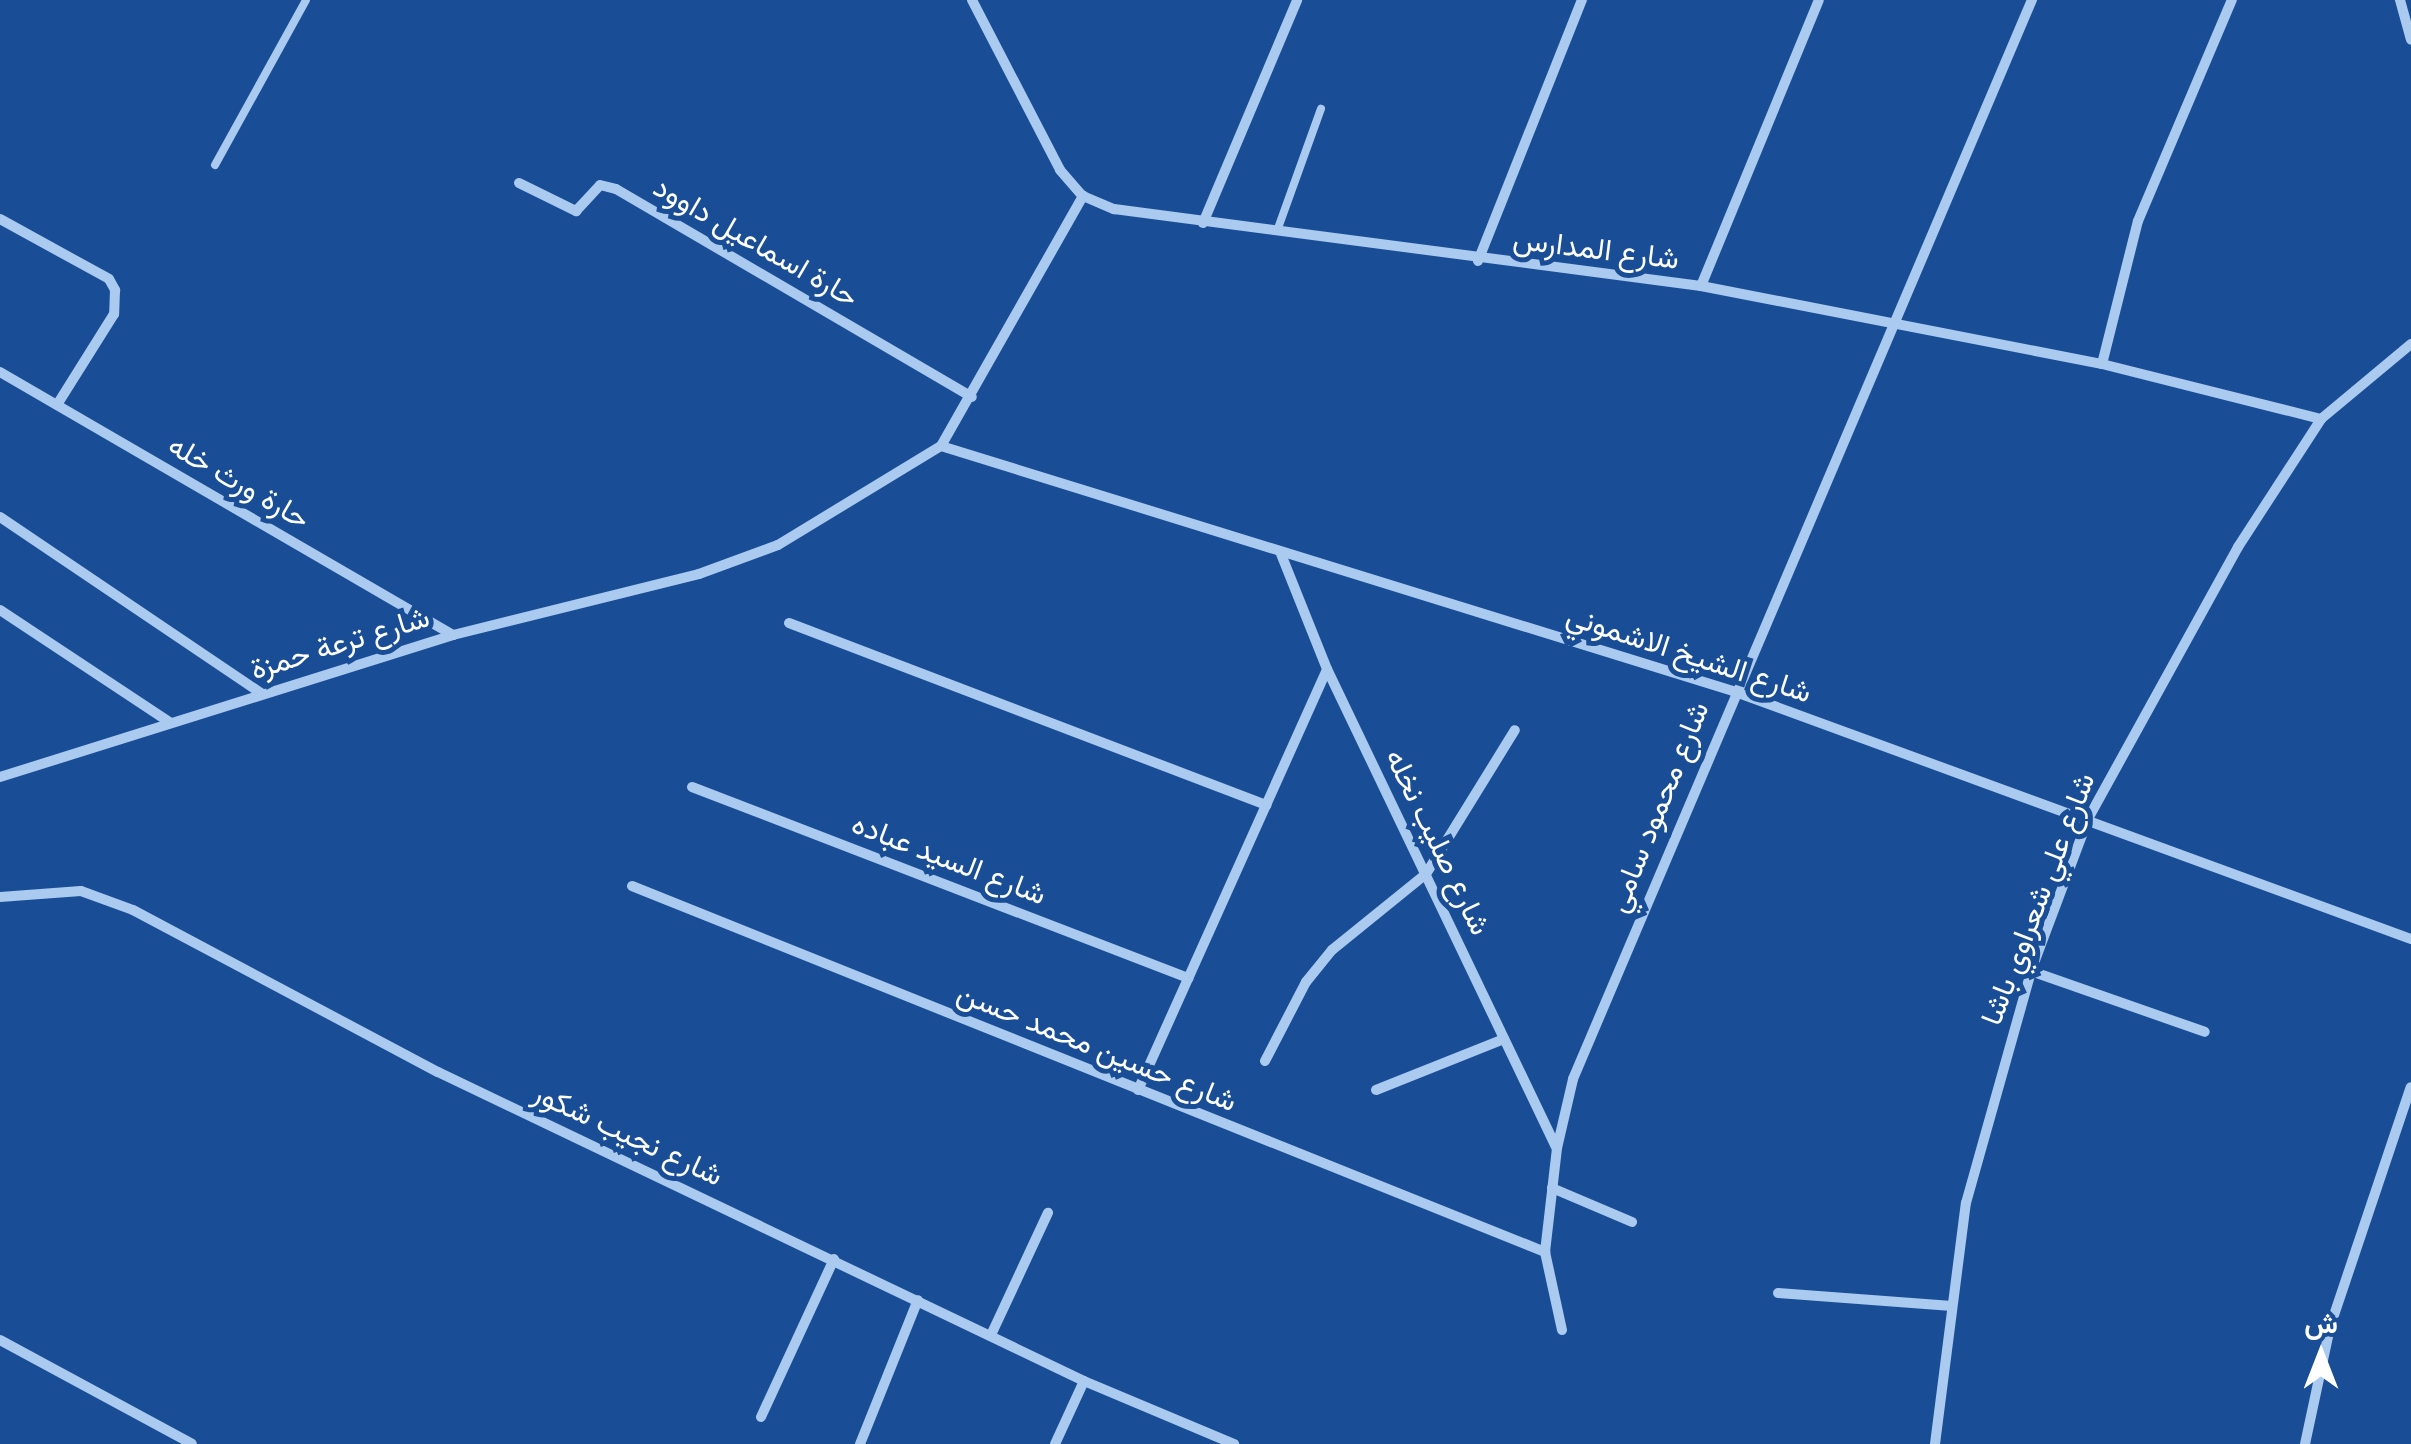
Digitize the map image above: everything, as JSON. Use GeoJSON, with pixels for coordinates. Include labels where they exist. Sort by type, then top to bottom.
{"type":"FeatureCollection","features":[{"type":"Feature","properties":{"kind":"street"},"geometry":{"type":"LineString","coordinates":[[941,446],[1082,196],[1060,170],[972,0]]}},
{"type":"Feature","properties":{"kind":"street"},"geometry":{"type":"LineString","coordinates":[[1202,223],[1298,0]]}},
{"type":"Feature","properties":{"kind":"street"},"geometry":{"type":"LineString","coordinates":[[1478,261],[1582,0]]}},
{"type":"Feature","properties":{"kind":"street"},"geometry":{"type":"LineString","coordinates":[[1701,286],[1818,0]]}},
{"type":"Feature","properties":{"kind":"street","name":"شارع محمود سامي"},"geometry":{"type":"LineString","coordinates":[[1562,1330],[1545,1252],[1556,1148],[1573,1078],[1733,691],[1900,321],[2032,0]]}},
{"type":"Feature","properties":{"kind":"street"},"geometry":{"type":"LineString","coordinates":[[2102,364],[2138,221],[2232,0]]}},
{"type":"Feature","properties":{"kind":"street"},"geometry":{"type":"LineString","coordinates":[[2400,0],[2411,40]]}},
{"type":"Feature","properties":{"kind":"street","name":"حارة اسماعيل داوود"},"geometry":{"type":"LineString","coordinates":[[519,183],[576,211],[600,186],[616,189],[972,397]]}},
{"type":"Feature","properties":{"kind":"street","name":"شارع المدارس"},"geometry":{"type":"LineString","coordinates":[[1082,196],[1114,209],[1202,223],[1478,261],[1701,286],[1900,321],[2102,364],[2322,419]]}},
{"type":"Feature","properties":{"kind":"street"},"geometry":{"type":"LineString","coordinates":[[0,218],[109,279],[116,290],[114,314],[57,405]]}},
{"type":"Feature","properties":{"kind":"street","name":"شارع علي شعراوي باشا"},"geometry":{"type":"LineString","coordinates":[[1936,1444],[1949,1306],[1966,1204],[2031,972],[2089,817],[2200,612],[2322,419],[2411,344]]}},
{"type":"Feature","properties":{"kind":"street","name":"حارة ورث خله"},"geometry":{"type":"LineString","coordinates":[[0,372],[453,635]]}},
{"type":"Feature","properties":{"kind":"street","name":"شارع الشيخ الاشموني"},"geometry":{"type":"LineString","coordinates":[[941,446],[1733,691],[2089,817],[2411,939]]}},
{"type":"Feature","properties":{"kind":"street","name":"شارع ترعة حمزة"},"geometry":{"type":"LineString","coordinates":[[1,776],[453,635],[699,574],[778,545],[941,446]]}},
{"type":"Feature","properties":{"kind":"street"},"geometry":{"type":"LineString","coordinates":[[0,516],[261,694]]}},
{"type":"Feature","properties":{"kind":"street","name":"شارع صليب نخله"},"geometry":{"type":"LineString","coordinates":[[1282,554],[1327,669],[1556,1148]]}},
{"type":"Feature","properties":{"kind":"street"},"geometry":{"type":"LineString","coordinates":[[0,610],[169,722]]}},
{"type":"Feature","properties":{"kind":"street"},"geometry":{"type":"LineString","coordinates":[[790,623],[1266,804]]}},
{"type":"Feature","properties":{"kind":"street"},"geometry":{"type":"LineString","coordinates":[[1138,1090],[1327,669]]}},
{"type":"Feature","properties":{"kind":"street"},"geometry":{"type":"LineString","coordinates":[[1265,1061],[1306,982],[1332,950],[1426,874],[1516,730]]}},
{"type":"Feature","properties":{"kind":"street","name":"شارع السيد عباده"},"geometry":{"type":"LineString","coordinates":[[692,787],[1188,978]]}},
{"type":"Feature","properties":{"kind":"street","name":"شارع حسين محمد حسن"},"geometry":{"type":"LineString","coordinates":[[632,886],[1545,1252]]}},
{"type":"Feature","properties":{"kind":"street","name":"شارع نجيب شكور"},"geometry":{"type":"LineString","coordinates":[[0,897],[82,891],[133,910],[438,1072],[1084,1380],[1234,1444]]}},
{"type":"Feature","properties":{"kind":"street"},"geometry":{"type":"LineString","coordinates":[[2031,972],[2205,1032]]}},
{"type":"Feature","properties":{"kind":"street"},"geometry":{"type":"LineString","coordinates":[[1376,1090],[1504,1039]]}},
{"type":"Feature","properties":{"kind":"street"},"geometry":{"type":"LineString","coordinates":[[2304,1444],[2330,1327],[2411,1087]]}},
{"type":"Feature","properties":{"kind":"street"},"geometry":{"type":"LineString","coordinates":[[1552,1188],[1632,1222]]}},
{"type":"Feature","properties":{"kind":"street"},"geometry":{"type":"LineString","coordinates":[[991,1335],[1048,1213]]}},
{"type":"Feature","properties":{"kind":"street"},"geometry":{"type":"LineString","coordinates":[[762,1417],[834,1259]]}},
{"type":"Feature","properties":{"kind":"street"},"geometry":{"type":"LineString","coordinates":[[1778,1293],[1949,1306]]}},
{"type":"Feature","properties":{"kind":"street"},"geometry":{"type":"LineString","coordinates":[[860,1444],[918,1300]]}},
{"type":"Feature","properties":{"kind":"street"},"geometry":{"type":"LineString","coordinates":[[0,1340],[186,1443]]}},
{"type":"Feature","properties":{"kind":"street"},"geometry":{"type":"LineString","coordinates":[[1055,1444],[1084,1380]]}},
{"type":"Feature","properties":{"kind":"lane"},"geometry":{"type":"LineString","coordinates":[[214,166],[306,0]]}},
{"type":"Feature","properties":{"kind":"lane"},"geometry":{"type":"LineString","coordinates":[[1276,234],[1321,108]]}}]}
